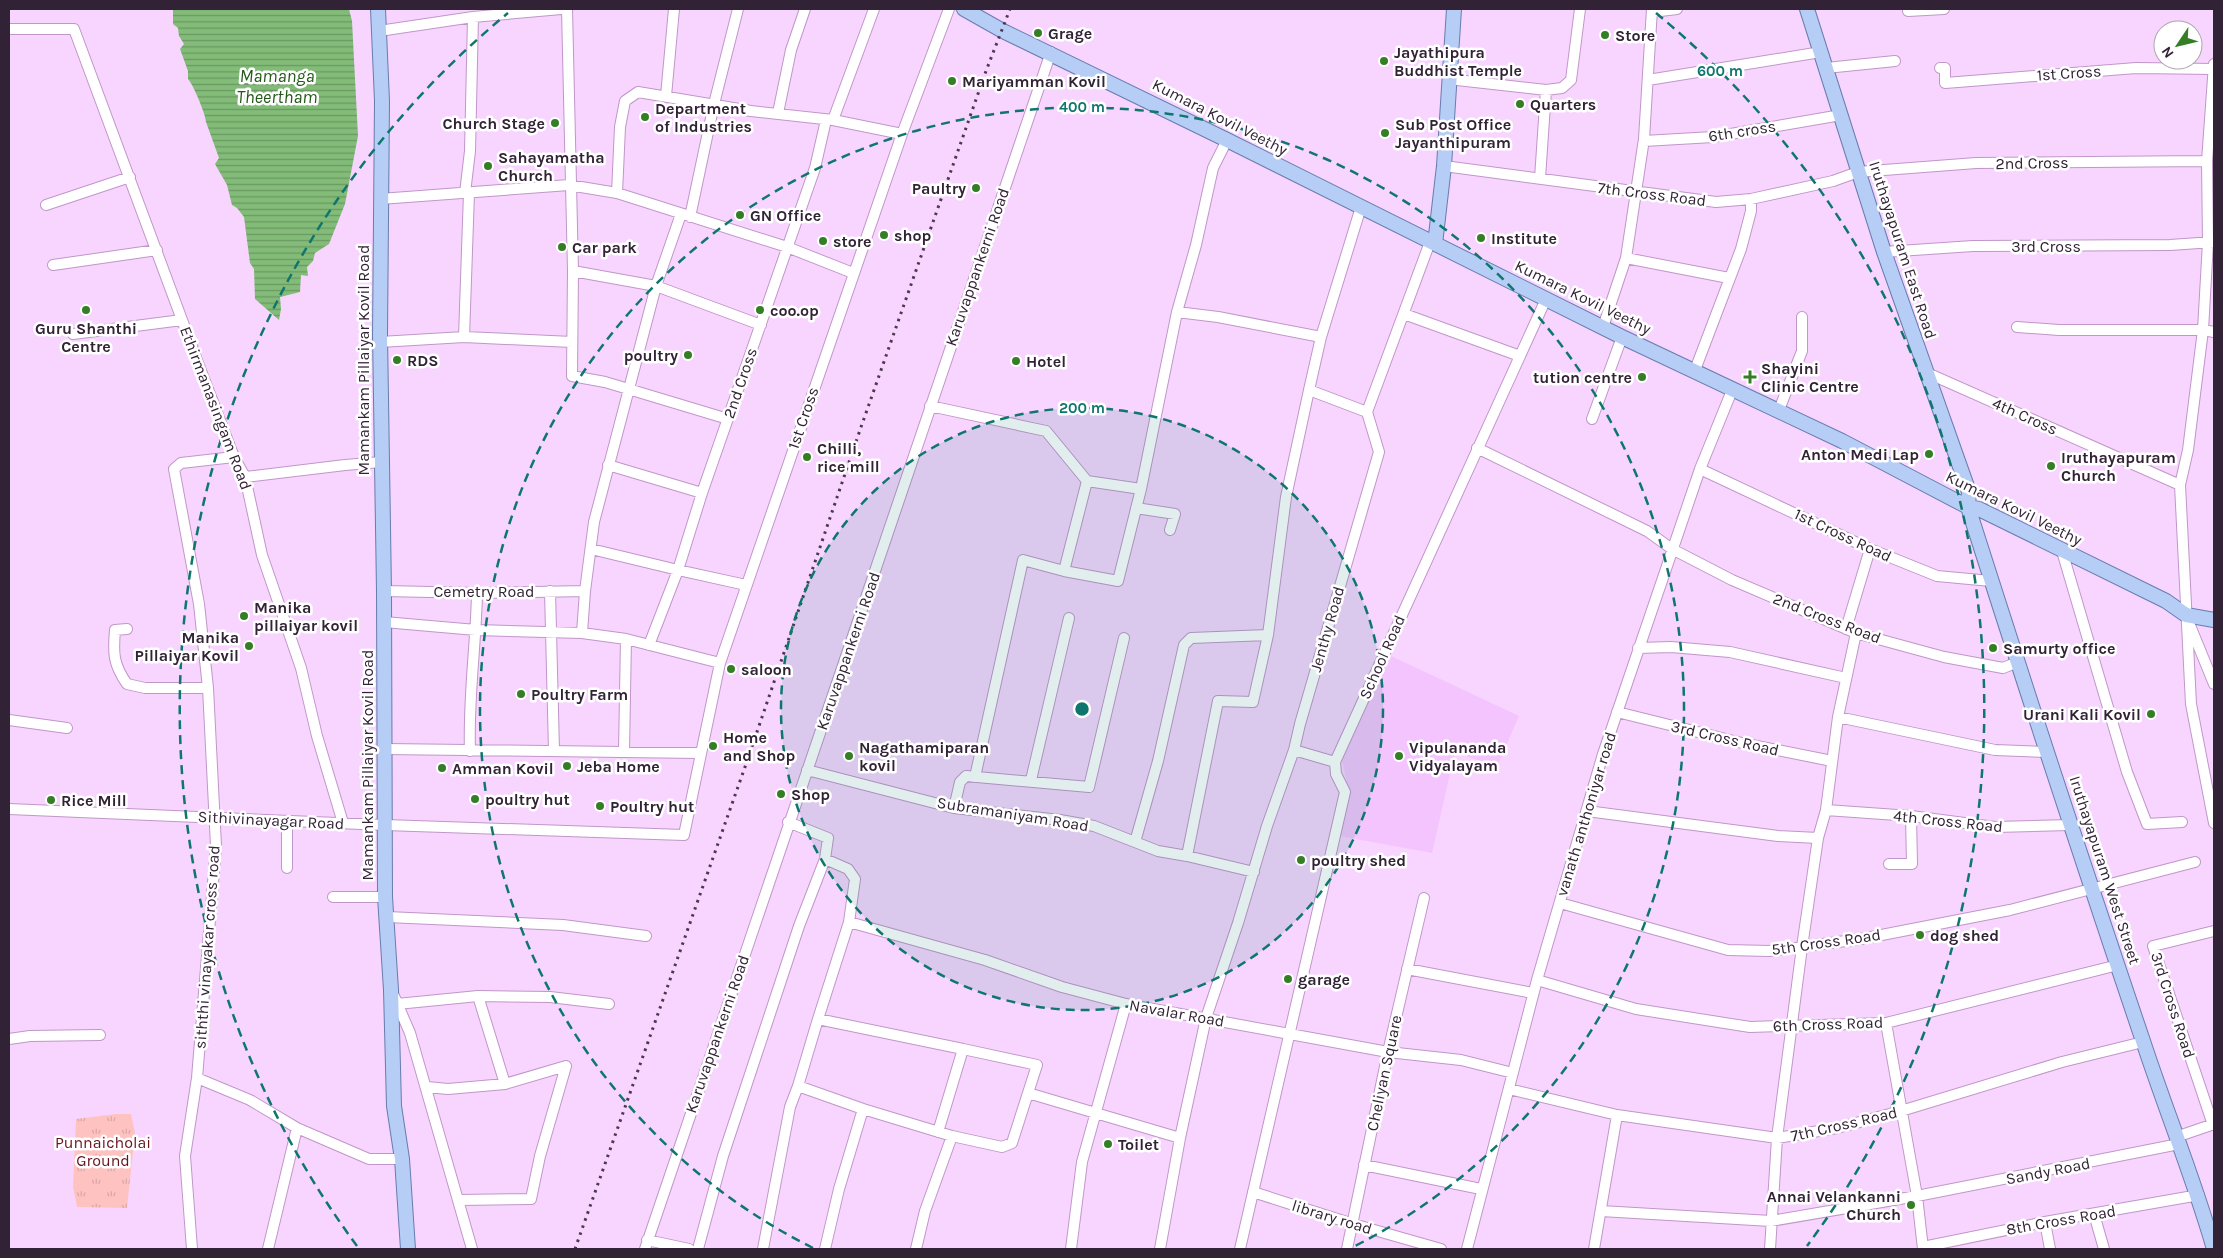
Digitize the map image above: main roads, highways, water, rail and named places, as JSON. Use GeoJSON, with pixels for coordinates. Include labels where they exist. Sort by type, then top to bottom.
{"type":"FeatureCollection","features":[{"type":"Feature","properties":{"kind":"main road","name":"Mamankam Pillaiyar Kovil Road"},"geometry":{"type":"LineString","coordinates":[[378,9],[382,101],[380,342],[384,591],[383,749],[385,897],[391,990],[394,1106],[402,1159],[408,1249]]}},
{"type":"Feature","properties":{"kind":"main road","name":"Kumara Kovil Veethy"},"geometry":{"type":"LineString","coordinates":[[964,9],[1003,31],[1051,52],[1622,337],[1779,410],[2166,601],[2186,615],[2214,620]]}},
{"type":"Feature","properties":{"kind":"main road"},"geometry":{"type":"LineString","coordinates":[[1432,243],[1444,166],[1448,79],[1454,9]]}},
{"type":"Feature","properties":{"kind":"main road","name":"Iruthayapuram East Road"},"geometry":{"type":"LineString","coordinates":[[1807,9],[1884,252],[1969,492],[1968,504]]}},
{"type":"Feature","properties":{"kind":"main road","name":"Iruthayapuram West Street"},"geometry":{"type":"LineString","coordinates":[[1968,504],[2070,824],[2093,887],[2143,1042],[2198,1194],[2214,1249]]}},
{"type":"Feature","properties":{"kind":"water","name":"Mamanga Theertham"},"geometry":{"type":"Polygon","coordinates":[[[173,9],[349,9],[352,21],[358,136],[345,204],[329,244],[315,253],[313,261],[307,267],[308,276],[301,275],[300,292],[280,297],[281,309],[279,320],[255,299],[254,269],[250,263],[244,217],[232,205],[227,185],[215,164],[219,158],[202,107],[188,79],[188,71],[180,49],[184,44],[179,36],[178,28],[173,24],[173,9]]]}},
{"type":"Feature","properties":{"kind":"railway"},"geometry":{"type":"LineString","coordinates":[[575,1249],[745,767],[860,430],[986,71],[1010,9]]}},
{"type":"Feature","properties":{"kind":"place","name":"Grage"},"geometry":{"type":"Point","coordinates":[1038,33]}},
{"type":"Feature","properties":{"kind":"place","name":"Store"},"geometry":{"type":"Point","coordinates":[1605,35]}},
{"type":"Feature","properties":{"kind":"place","name":"Jayathipura Buddhist Temple"},"geometry":{"type":"Point","coordinates":[1384,61]}},
{"type":"Feature","properties":{"kind":"place","name":"Mariyamman Kovil"},"geometry":{"type":"Point","coordinates":[952,81]}},
{"type":"Feature","properties":{"kind":"place","name":"Quarters"},"geometry":{"type":"Point","coordinates":[1520,104]}},
{"type":"Feature","properties":{"kind":"place","name":"Department of Industries"},"geometry":{"type":"Point","coordinates":[645,117]}},
{"type":"Feature","properties":{"kind":"place","name":"Church Stage"},"geometry":{"type":"Point","coordinates":[555,123]}},
{"type":"Feature","properties":{"kind":"place","name":"Sub Post Office Jayanthipuram"},"geometry":{"type":"Point","coordinates":[1385,133]}},
{"type":"Feature","properties":{"kind":"place","name":"Sahayamatha Church"},"geometry":{"type":"Point","coordinates":[488,166]}},
{"type":"Feature","properties":{"kind":"place","name":"Paultry"},"geometry":{"type":"Point","coordinates":[976,188]}},
{"type":"Feature","properties":{"kind":"place","name":"GN Office"},"geometry":{"type":"Point","coordinates":[740,215]}},
{"type":"Feature","properties":{"kind":"place","name":"shop"},"geometry":{"type":"Point","coordinates":[884,235]}},
{"type":"Feature","properties":{"kind":"place","name":"Institute"},"geometry":{"type":"Point","coordinates":[1481,238]}},
{"type":"Feature","properties":{"kind":"place","name":"store"},"geometry":{"type":"Point","coordinates":[823,241]}},
{"type":"Feature","properties":{"kind":"place","name":"Car park"},"geometry":{"type":"Point","coordinates":[562,247]}},
{"type":"Feature","properties":{"kind":"place","name":"Guru Shanthi Centre"},"geometry":{"type":"Point","coordinates":[86,310]}},
{"type":"Feature","properties":{"kind":"place","name":"coo.op"},"geometry":{"type":"Point","coordinates":[760,310]}},
{"type":"Feature","properties":{"kind":"place","name":"poultry"},"geometry":{"type":"Point","coordinates":[688,355]}},
{"type":"Feature","properties":{"kind":"place","name":"RDS"},"geometry":{"type":"Point","coordinates":[397,360]}},
{"type":"Feature","properties":{"kind":"place","name":"Hotel"},"geometry":{"type":"Point","coordinates":[1016,361]}},
{"type":"Feature","properties":{"kind":"place","name":"tution centre"},"geometry":{"type":"Point","coordinates":[1642,377]}},
{"type":"Feature","properties":{"kind":"place","name":"Shayini Clinic Centre"},"geometry":{"type":"Point","coordinates":[1750,377]}},
{"type":"Feature","properties":{"kind":"place","name":"Anton Medi Lap"},"geometry":{"type":"Point","coordinates":[1929,454]}},
{"type":"Feature","properties":{"kind":"place","name":"Chilli, rice mill"},"geometry":{"type":"Point","coordinates":[807,457]}},
{"type":"Feature","properties":{"kind":"place","name":"Iruthayapuram Church"},"geometry":{"type":"Point","coordinates":[2051,466]}},
{"type":"Feature","properties":{"kind":"place","name":"Manika pillaiyar kovil"},"geometry":{"type":"Point","coordinates":[244,616]}},
{"type":"Feature","properties":{"kind":"place","name":"Manika Pillaiyar Kovil"},"geometry":{"type":"Point","coordinates":[249,646]}},
{"type":"Feature","properties":{"kind":"place","name":"Samurty office"},"geometry":{"type":"Point","coordinates":[1993,648]}},
{"type":"Feature","properties":{"kind":"place","name":"saloon"},"geometry":{"type":"Point","coordinates":[731,669]}},
{"type":"Feature","properties":{"kind":"place","name":"Poultry Farm"},"geometry":{"type":"Point","coordinates":[521,694]}},
{"type":"Feature","properties":{"kind":"place","name":"Urani Kali Kovil"},"geometry":{"type":"Point","coordinates":[2151,714]}},
{"type":"Feature","properties":{"kind":"place","name":"Home and Shop"},"geometry":{"type":"Point","coordinates":[713,746]}},
{"type":"Feature","properties":{"kind":"place","name":"Nagathamiparan kovil"},"geometry":{"type":"Point","coordinates":[849,756]}},
{"type":"Feature","properties":{"kind":"place","name":"Vipulananda Vidyalayam"},"geometry":{"type":"Point","coordinates":[1399,756]}},
{"type":"Feature","properties":{"kind":"place","name":"Jeba Home"},"geometry":{"type":"Point","coordinates":[567,766]}},
{"type":"Feature","properties":{"kind":"place","name":"Amman Kovil"},"geometry":{"type":"Point","coordinates":[442,768]}},
{"type":"Feature","properties":{"kind":"place","name":"Shop"},"geometry":{"type":"Point","coordinates":[781,794]}},
{"type":"Feature","properties":{"kind":"place","name":"poultry hut"},"geometry":{"type":"Point","coordinates":[475,799]}},
{"type":"Feature","properties":{"kind":"place","name":"Rice Mill"},"geometry":{"type":"Point","coordinates":[51,800]}},
{"type":"Feature","properties":{"kind":"place","name":"Poultry hut"},"geometry":{"type":"Point","coordinates":[600,806]}},
{"type":"Feature","properties":{"kind":"place","name":"poultry shed"},"geometry":{"type":"Point","coordinates":[1301,860]}},
{"type":"Feature","properties":{"kind":"place","name":"dog shed"},"geometry":{"type":"Point","coordinates":[1920,935]}},
{"type":"Feature","properties":{"kind":"place","name":"garage"},"geometry":{"type":"Point","coordinates":[1288,979]}},
{"type":"Feature","properties":{"kind":"place","name":"Toilet"},"geometry":{"type":"Point","coordinates":[1108,1144]}},
{"type":"Feature","properties":{"kind":"place","name":"Annai Velankanni Church"},"geometry":{"type":"Point","coordinates":[1911,1205]}},
{"type":"Feature","properties":{"kind":"park label","name":"Punnaicholai Ground"},"geometry":{"type":"Point","coordinates":[103,1151]}}]}
